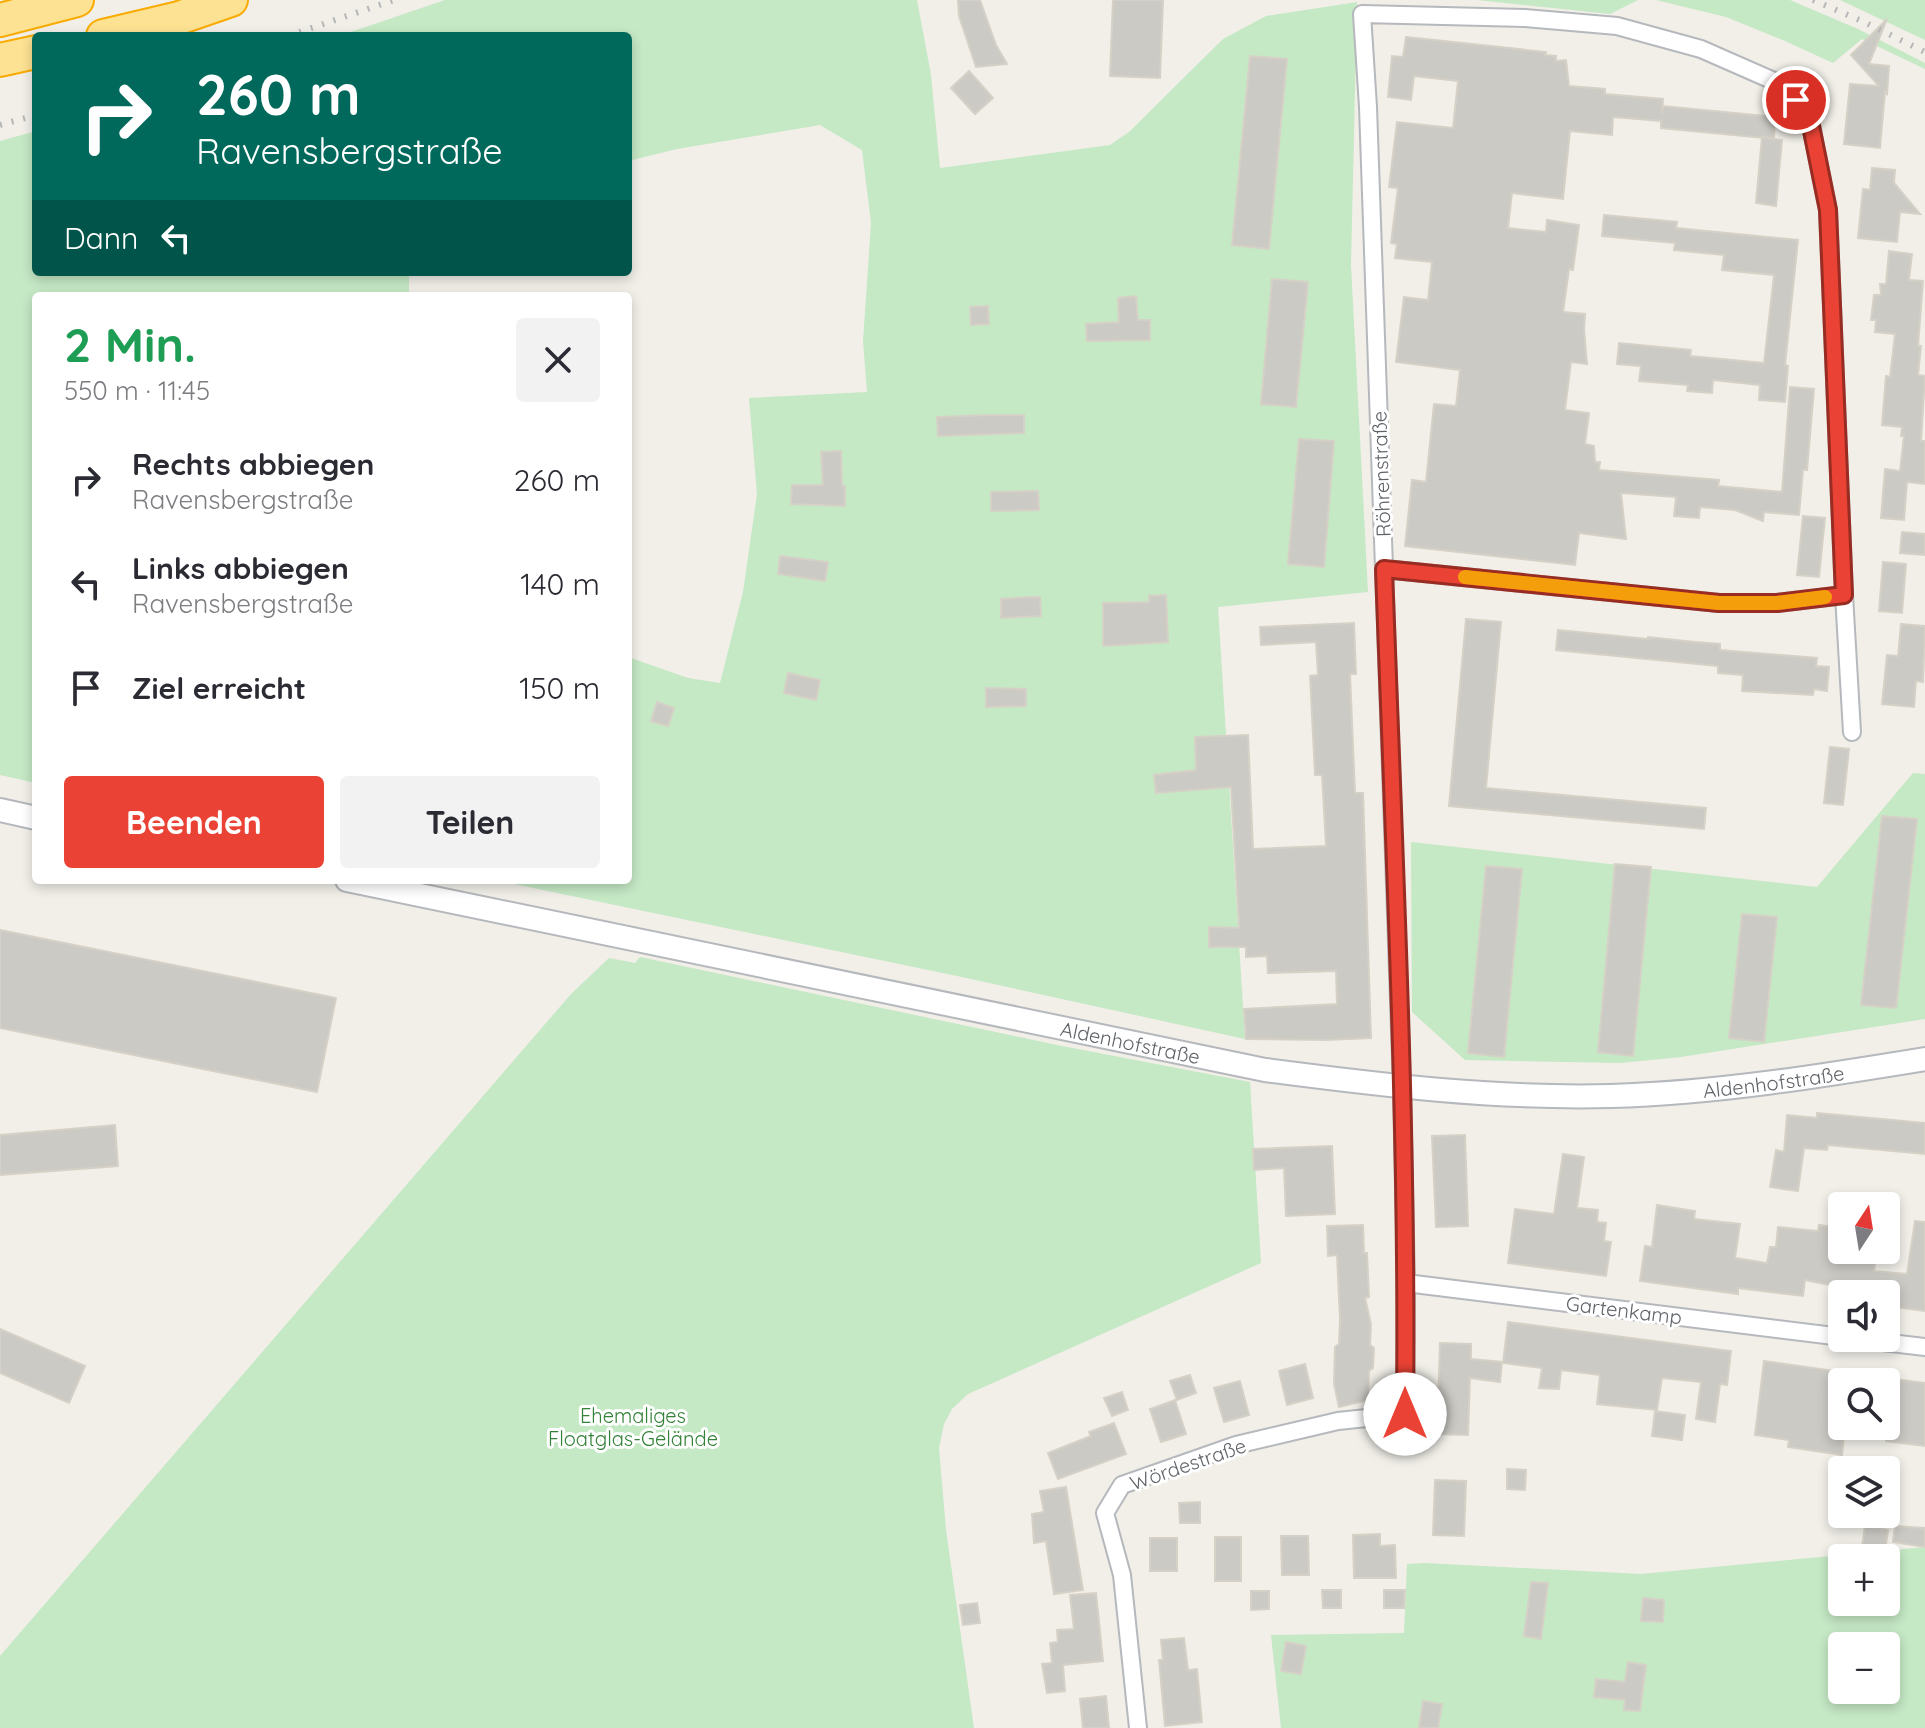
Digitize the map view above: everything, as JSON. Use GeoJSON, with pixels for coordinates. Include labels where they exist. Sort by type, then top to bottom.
{"type":"FeatureCollection","features":[{"type":"Feature","properties":{"kind":"highway"},"geometry":{"type":"LineString","coordinates":[[0,20],[77,0]]}},
{"type":"Feature","properties":{"kind":"highway"},"geometry":{"type":"LineString","coordinates":[[120,32],[179,18],[231,0]]}},
{"type":"Feature","properties":{"kind":"highway"},"geometry":{"type":"LineString","coordinates":[[0,60],[32,53]]}},
{"type":"Feature","properties":{"kind":"street","name":"Röhrenstraße"},"geometry":{"type":"LineString","coordinates":[[1405,1414],[1402,1087],[1362,14],[1525,18],[1617,26],[1701,49],[1783,85],[1792,95],[1809,116],[1828,210],[1844,595]]}},
{"type":"Feature","properties":{"kind":"street"},"geometry":{"type":"LineString","coordinates":[[1384,569],[1719,603],[1777,603],[1844,595],[1852,732]]}},
{"type":"Feature","properties":{"kind":"street"},"geometry":{"type":"LineString","coordinates":[[0,810],[32,817]]}},
{"type":"Feature","properties":{"kind":"street","name":"Aldenhofstraße"},"geometry":{"type":"LineString","coordinates":[[366,884],[1265,1070],[1402,1087],[1532,1095],[1612,1096],[1818,1077],[1925,1059]]}},
{"type":"Feature","properties":{"kind":"street","name":"Gartenkamp"},"geometry":{"type":"LineString","coordinates":[[1406,1283],[1828,1335]]}},
{"type":"Feature","properties":{"kind":"street"},"geometry":{"type":"LineString","coordinates":[[1900,1344],[1925,1347]]}},
{"type":"Feature","properties":{"kind":"street","name":"Wördestraße"},"geometry":{"type":"LineString","coordinates":[[1138,1728],[1122,1575],[1105,1513],[1122,1485],[1236,1445],[1338,1421],[1405,1414]]}},
{"type":"Feature","properties":{"kind":"green space"},"geometry":{"type":"Polygon","coordinates":[[[445,0],[917,0],[931,75],[940,168],[1110,145],[1129,132],[1223,39],[1266,16],[1357,2],[1351,265],[1368,592],[1218,607],[1245,1039],[514,884],[632,884],[632,658],[688,678],[720,683],[743,592],[757,494],[749,398],[867,392],[863,341],[871,223],[862,150],[820,125],[677,149],[632,160],[632,32],[351,32],[445,0]]]}},
{"type":"Feature","properties":{"kind":"green space"},"geometry":{"type":"Polygon","coordinates":[[[1477,0],[1638,0],[1610,14],[1477,0]]]}},
{"type":"Feature","properties":{"kind":"green space"},"geometry":{"type":"Polygon","coordinates":[[[1656,0],[1790,0],[1858,29],[1925,63],[1925,69],[1862,39],[1833,63],[1726,17],[1656,0]]]}},
{"type":"Feature","properties":{"kind":"green space"},"geometry":{"type":"Polygon","coordinates":[[[1840,0],[1925,0],[1925,40],[1840,0]]]}},
{"type":"Feature","properties":{"kind":"green space"},"geometry":{"type":"Polygon","coordinates":[[[32,132],[32,276],[409,276],[409,292],[32,292],[32,782],[0,775],[0,141],[32,132]]]}},
{"type":"Feature","properties":{"kind":"green space"},"geometry":{"type":"Polygon","coordinates":[[[1913,773],[1925,774],[1925,1019],[1681,1057],[1620,1063],[1465,1060],[1412,1012],[1411,842],[1817,887],[1913,773]]]}},
{"type":"Feature","properties":{"kind":"green space","name":"Ehemaliges Floatglas-Gelände"},"geometry":{"type":"Polygon","coordinates":[[[640,957],[1057,1045],[1250,1082],[1261,1263],[968,1394],[952,1409],[944,1424],[939,1448],[946,1530],[974,1728],[0,1728],[0,1656],[571,994],[609,958],[635,963],[640,957]]]}},
{"type":"Feature","properties":{"kind":"green space"},"geometry":{"type":"Polygon","coordinates":[[[1925,1547],[1925,1728],[1281,1728],[1271,1635],[1404,1633],[1407,1564],[1641,1574],[1828,1556],[1828,1616],[1900,1616],[1900,1549],[1925,1547]]]}},
{"type":"Feature","properties":{"kind":"building"},"geometry":{"type":"Polygon","coordinates":[[[958,0],[980,0],[996,45],[1007,64],[976,67],[959,16],[958,0]]]}},
{"type":"Feature","properties":{"kind":"building"},"geometry":{"type":"Polygon","coordinates":[[[1113,0],[1163,0],[1160,78],[1110,76],[1113,0]]]}},
{"type":"Feature","properties":{"kind":"building"},"geometry":{"type":"Polygon","coordinates":[[[1887,19],[1869,64],[1889,66],[1880,148],[1844,144],[1850,84],[1879,86],[1851,55],[1887,19]]]}},
{"type":"Feature","properties":{"kind":"building"},"geometry":{"type":"Polygon","coordinates":[[[1406,37],[1546,52],[1545,55],[1556,56],[1556,61],[1566,60],[1569,86],[1605,89],[1605,94],[1663,99],[1662,114],[1663,106],[1775,117],[1774,139],[1661,128],[1661,121],[1613,117],[1612,135],[1570,131],[1563,199],[1512,193],[1508,228],[1546,232],[1547,220],[1579,225],[1563,312],[1585,314],[1587,364],[1571,362],[1565,410],[1589,413],[1585,444],[1594,446],[1595,462],[1600,462],[1599,470],[1719,480],[1718,486],[1782,492],[1790,387],[1814,389],[1807,470],[1803,470],[1799,515],[1764,512],[1763,521],[1735,510],[1700,507],[1699,518],[1674,516],[1676,497],[1621,493],[1626,539],[1579,533],[1575,565],[1405,546],[1412,480],[1426,482],[1434,404],[1456,406],[1460,370],[1396,362],[1404,297],[1428,300],[1432,262],[1395,258],[1397,244],[1391,243],[1398,188],[1389,187],[1397,122],[1453,128],[1458,81],[1414,76],[1411,100],[1388,97],[1392,56],[1403,57],[1406,37]]]}},
{"type":"Feature","properties":{"kind":"building"},"geometry":{"type":"Polygon","coordinates":[[[1250,56],[1287,59],[1269,249],[1232,245],[1250,56]]]}},
{"type":"Feature","properties":{"kind":"building"},"geometry":{"type":"Polygon","coordinates":[[[969,71],[993,98],[975,114],[951,88],[969,71]]]}},
{"type":"Feature","properties":{"kind":"building"},"geometry":{"type":"Polygon","coordinates":[[[1762,137],[1782,140],[1776,206],[1756,203],[1762,137]]]}},
{"type":"Feature","properties":{"kind":"building"},"geometry":{"type":"Polygon","coordinates":[[[1872,168],[1895,170],[1894,183],[1920,214],[1900,212],[1897,242],[1858,238],[1863,189],[1870,190],[1872,168]]]}},
{"type":"Feature","properties":{"kind":"building"},"geometry":{"type":"Polygon","coordinates":[[[1604,215],[1677,222],[1676,228],[1798,240],[1785,365],[1788,366],[1785,402],[1759,400],[1760,385],[1713,380],[1712,393],[1687,391],[1688,385],[1639,381],[1641,366],[1617,364],[1619,343],[1691,350],[1690,356],[1764,363],[1774,275],[1722,270],[1724,255],[1674,250],[1675,243],[1602,236],[1604,215]]]}},
{"type":"Feature","properties":{"kind":"building"},"geometry":{"type":"Polygon","coordinates":[[[1889,251],[1912,254],[1909,280],[1923,281],[1918,375],[1925,376],[1921,441],[1925,441],[1925,484],[1907,482],[1904,520],[1881,518],[1885,469],[1900,471],[1904,436],[1901,436],[1902,427],[1882,425],[1886,376],[1890,377],[1895,334],[1875,332],[1876,320],[1871,320],[1874,295],[1881,295],[1880,284],[1886,284],[1889,251]]]}},
{"type":"Feature","properties":{"kind":"building"},"geometry":{"type":"Polygon","coordinates":[[[1272,279],[1308,282],[1296,407],[1261,404],[1272,279]]]}},
{"type":"Feature","properties":{"kind":"building"},"geometry":{"type":"Polygon","coordinates":[[[1136,296],[1138,320],[1150,320],[1150,340],[1087,341],[1086,324],[1119,322],[1118,298],[1136,296]]]}},
{"type":"Feature","properties":{"kind":"building"},"geometry":{"type":"Polygon","coordinates":[[[988,306],[989,324],[971,325],[970,307],[988,306]]]}},
{"type":"Feature","properties":{"kind":"building"},"geometry":{"type":"Polygon","coordinates":[[[1024,415],[1024,433],[938,436],[937,417],[1024,415]]]}},
{"type":"Feature","properties":{"kind":"building"},"geometry":{"type":"Polygon","coordinates":[[[1299,439],[1334,441],[1324,567],[1288,564],[1299,439]]]}},
{"type":"Feature","properties":{"kind":"building"},"geometry":{"type":"Polygon","coordinates":[[[841,451],[845,506],[791,504],[792,485],[823,485],[821,452],[841,451]]]}},
{"type":"Feature","properties":{"kind":"building"},"geometry":{"type":"Polygon","coordinates":[[[1038,491],[1039,510],[991,511],[991,492],[1038,491]]]}},
{"type":"Feature","properties":{"kind":"building"},"geometry":{"type":"Polygon","coordinates":[[[1803,516],[1825,518],[1819,577],[1797,575],[1803,516]]]}},
{"type":"Feature","properties":{"kind":"building"},"geometry":{"type":"Polygon","coordinates":[[[1902,532],[1925,534],[1925,555],[1900,553],[1902,532]]]}},
{"type":"Feature","properties":{"kind":"building"},"geometry":{"type":"Polygon","coordinates":[[[780,556],[828,562],[825,581],[778,574],[780,556]]]}},
{"type":"Feature","properties":{"kind":"building"},"geometry":{"type":"Polygon","coordinates":[[[1883,562],[1906,564],[1902,613],[1879,611],[1883,562]]]}},
{"type":"Feature","properties":{"kind":"building"},"geometry":{"type":"Polygon","coordinates":[[[1166,595],[1168,642],[1103,646],[1103,603],[1149,602],[1149,596],[1166,595]]]}},
{"type":"Feature","properties":{"kind":"building"},"geometry":{"type":"Polygon","coordinates":[[[1040,597],[1041,616],[1001,618],[1001,599],[1040,597]]]}},
{"type":"Feature","properties":{"kind":"building"},"geometry":{"type":"Polygon","coordinates":[[[1466,619],[1501,622],[1486,788],[1706,808],[1704,829],[1449,806],[1466,619]]]}},
{"type":"Feature","properties":{"kind":"building"},"geometry":{"type":"Polygon","coordinates":[[[1354,623],[1356,674],[1350,674],[1355,793],[1363,793],[1371,1038],[1246,1039],[1244,1009],[1337,1004],[1336,971],[1268,973],[1267,956],[1246,957],[1246,947],[1209,947],[1209,927],[1239,928],[1231,787],[1156,793],[1154,775],[1196,770],[1195,737],[1248,735],[1253,849],[1326,846],[1322,775],[1315,775],[1310,676],[1318,675],[1316,642],[1261,645],[1260,627],[1354,623]]]}},
{"type":"Feature","properties":{"kind":"building"},"geometry":{"type":"Polygon","coordinates":[[[1901,624],[1925,626],[1923,682],[1916,681],[1914,707],[1882,704],[1887,655],[1898,656],[1901,624]]]}},
{"type":"Feature","properties":{"kind":"building"},"geometry":{"type":"Polygon","coordinates":[[[1558,630],[1720,644],[1720,650],[1817,658],[1816,666],[1829,667],[1827,691],[1814,689],[1813,695],[1742,691],[1743,675],[1718,673],[1718,666],[1556,650],[1558,630]]]}},
{"type":"Feature","properties":{"kind":"building"},"geometry":{"type":"Polygon","coordinates":[[[788,673],[820,680],[816,700],[784,693],[788,673]]]}},
{"type":"Feature","properties":{"kind":"building"},"geometry":{"type":"Polygon","coordinates":[[[986,688],[1026,689],[1026,706],[986,707],[986,688]]]}},
{"type":"Feature","properties":{"kind":"building"},"geometry":{"type":"Polygon","coordinates":[[[657,702],[674,708],[668,726],[651,721],[657,702]]]}},
{"type":"Feature","properties":{"kind":"building"},"geometry":{"type":"Polygon","coordinates":[[[1830,747],[1849,749],[1843,805],[1824,803],[1830,747]]]}},
{"type":"Feature","properties":{"kind":"building"},"geometry":{"type":"Polygon","coordinates":[[[1882,816],[1917,819],[1896,1008],[1861,1005],[1882,816]]]}},
{"type":"Feature","properties":{"kind":"building"},"geometry":{"type":"Polygon","coordinates":[[[1615,864],[1651,867],[1633,1056],[1598,1052],[1615,864]]]}},
{"type":"Feature","properties":{"kind":"building"},"geometry":{"type":"Polygon","coordinates":[[[1486,866],[1522,869],[1504,1057],[1468,1053],[1486,866]]]}},
{"type":"Feature","properties":{"kind":"building"},"geometry":{"type":"Polygon","coordinates":[[[1742,914],[1777,917],[1764,1042],[1729,1038],[1742,914]]]}},
{"type":"Feature","properties":{"kind":"building"},"geometry":{"type":"Polygon","coordinates":[[[0,930],[336,998],[317,1092],[0,1028],[0,930]]]}},
{"type":"Feature","properties":{"kind":"building"},"geometry":{"type":"Polygon","coordinates":[[[1817,1113],[1925,1123],[1925,1154],[1828,1145],[1827,1150],[1804,1148],[1798,1191],[1770,1187],[1776,1150],[1784,1152],[1787,1115],[1817,1118],[1817,1113]]]}},
{"type":"Feature","properties":{"kind":"building"},"geometry":{"type":"Polygon","coordinates":[[[115,1125],[118,1166],[0,1175],[0,1135],[115,1125]]]}},
{"type":"Feature","properties":{"kind":"building"},"geometry":{"type":"Polygon","coordinates":[[[1465,1135],[1468,1226],[1436,1227],[1432,1136],[1465,1135]]]}},
{"type":"Feature","properties":{"kind":"building"},"geometry":{"type":"Polygon","coordinates":[[[1332,1146],[1335,1214],[1286,1216],[1284,1168],[1254,1170],[1253,1149],[1332,1146]]]}},
{"type":"Feature","properties":{"kind":"building"},"geometry":{"type":"Polygon","coordinates":[[[1563,1154],[1584,1157],[1577,1208],[1598,1210],[1597,1222],[1606,1223],[1604,1241],[1611,1242],[1606,1276],[1508,1263],[1515,1209],[1554,1214],[1563,1154]]]}},
{"type":"Feature","properties":{"kind":"building"},"geometry":{"type":"Polygon","coordinates":[[[1657,1205],[1695,1211],[1694,1219],[1740,1224],[1735,1258],[1767,1263],[1770,1247],[1776,1247],[1778,1227],[1818,1231],[1819,1225],[1828,1226],[1828,1264],[1875,1264],[1874,1271],[1907,1274],[1915,1221],[1925,1222],[1925,1311],[1900,1308],[1900,1280],[1828,1280],[1828,1285],[1805,1280],[1803,1296],[1738,1288],[1738,1294],[1640,1281],[1645,1246],[1652,1247],[1657,1205]]]}},
{"type":"Feature","properties":{"kind":"building"},"geometry":{"type":"Polygon","coordinates":[[[1363,1225],[1369,1297],[1365,1298],[1371,1324],[1370,1345],[1374,1348],[1373,1368],[1369,1371],[1368,1400],[1339,1407],[1334,1384],[1335,1347],[1339,1344],[1340,1319],[1337,1255],[1328,1256],[1327,1226],[1363,1225]]]}},
{"type":"Feature","properties":{"kind":"building"},"geometry":{"type":"Polygon","coordinates":[[[1508,1322],[1731,1351],[1727,1385],[1720,1384],[1715,1422],[1696,1419],[1701,1382],[1662,1378],[1657,1410],[1597,1404],[1600,1375],[1561,1370],[1559,1389],[1539,1388],[1542,1368],[1503,1363],[1508,1322]]]}},
{"type":"Feature","properties":{"kind":"building"},"geometry":{"type":"Polygon","coordinates":[[[0,1329],[85,1366],[69,1403],[0,1373],[0,1329]]]}},
{"type":"Feature","properties":{"kind":"building"},"geometry":{"type":"Polygon","coordinates":[[[1440,1343],[1471,1344],[1471,1359],[1502,1362],[1500,1382],[1470,1378],[1468,1435],[1437,1434],[1440,1343]]]}},
{"type":"Feature","properties":{"kind":"building"},"geometry":{"type":"Polygon","coordinates":[[[1764,1361],[1828,1370],[1828,1440],[1844,1440],[1842,1455],[1788,1447],[1789,1440],[1755,1435],[1764,1361]]]}},
{"type":"Feature","properties":{"kind":"building"},"geometry":{"type":"Polygon","coordinates":[[[1305,1364],[1313,1398],[1287,1405],[1279,1371],[1305,1364]]]}},
{"type":"Feature","properties":{"kind":"building"},"geometry":{"type":"Polygon","coordinates":[[[1190,1375],[1196,1393],[1177,1400],[1170,1381],[1190,1375]]]}},
{"type":"Feature","properties":{"kind":"building"},"geometry":{"type":"Polygon","coordinates":[[[1900,1380],[1925,1383],[1925,1446],[1886,1441],[1900,1440],[1900,1380]]]}},
{"type":"Feature","properties":{"kind":"building"},"geometry":{"type":"Polygon","coordinates":[[[1240,1381],[1249,1415],[1224,1422],[1214,1388],[1240,1381]]]}},
{"type":"Feature","properties":{"kind":"building"},"geometry":{"type":"Polygon","coordinates":[[[1122,1392],[1128,1410],[1112,1416],[1104,1398],[1122,1392]]]}},
{"type":"Feature","properties":{"kind":"building"},"geometry":{"type":"Polygon","coordinates":[[[1175,1400],[1186,1434],[1161,1442],[1150,1409],[1175,1400]]]}},
{"type":"Feature","properties":{"kind":"building"},"geometry":{"type":"Polygon","coordinates":[[[1655,1411],[1685,1415],[1682,1440],[1652,1436],[1655,1411]]]}},
{"type":"Feature","properties":{"kind":"building"},"geometry":{"type":"Polygon","coordinates":[[[1114,1423],[1126,1454],[1058,1479],[1048,1453],[1114,1423]]]}},
{"type":"Feature","properties":{"kind":"building"},"geometry":{"type":"Polygon","coordinates":[[[1507,1469],[1526,1470],[1525,1490],[1507,1489],[1507,1469]]]}},
{"type":"Feature","properties":{"kind":"building"},"geometry":{"type":"Polygon","coordinates":[[[1435,1480],[1466,1481],[1464,1536],[1433,1535],[1435,1480]]]}},
{"type":"Feature","properties":{"kind":"building"},"geometry":{"type":"Polygon","coordinates":[[[1066,1487],[1083,1590],[1054,1594],[1046,1541],[1034,1543],[1032,1514],[1044,1512],[1040,1491],[1066,1487]]]}},
{"type":"Feature","properties":{"kind":"building"},"geometry":{"type":"Polygon","coordinates":[[[1200,1502],[1200,1523],[1180,1523],[1179,1503],[1200,1502]]]}},
{"type":"Feature","properties":{"kind":"building"},"geometry":{"type":"Polygon","coordinates":[[[1865,1528],[1888,1530],[1886,1544],[1862,1544],[1865,1528]]]}},
{"type":"Feature","properties":{"kind":"building"},"geometry":{"type":"Polygon","coordinates":[[[1895,1528],[1925,1528],[1925,1547],[1893,1542],[1895,1528]]]}},
{"type":"Feature","properties":{"kind":"building"},"geometry":{"type":"Polygon","coordinates":[[[1380,1534],[1380,1546],[1395,1545],[1396,1578],[1354,1578],[1353,1535],[1380,1534]]]}},
{"type":"Feature","properties":{"kind":"building"},"geometry":{"type":"Polygon","coordinates":[[[1281,1536],[1308,1536],[1309,1575],[1282,1575],[1281,1536]]]}},
{"type":"Feature","properties":{"kind":"building"},"geometry":{"type":"Polygon","coordinates":[[[1215,1537],[1241,1537],[1241,1581],[1215,1581],[1215,1537]]]}},
{"type":"Feature","properties":{"kind":"building"},"geometry":{"type":"Polygon","coordinates":[[[1150,1538],[1177,1538],[1177,1571],[1150,1571],[1150,1538]]]}},
{"type":"Feature","properties":{"kind":"building"},"geometry":{"type":"Polygon","coordinates":[[[1531,1582],[1548,1583],[1541,1639],[1524,1636],[1531,1582]]]}},
{"type":"Feature","properties":{"kind":"building"},"geometry":{"type":"Polygon","coordinates":[[[1322,1590],[1341,1590],[1341,1608],[1323,1608],[1322,1590]]]}},
{"type":"Feature","properties":{"kind":"building"},"geometry":{"type":"Polygon","coordinates":[[[1384,1590],[1405,1590],[1404,1608],[1384,1608],[1384,1590]]]}},
{"type":"Feature","properties":{"kind":"building"},"geometry":{"type":"Polygon","coordinates":[[[1251,1591],[1269,1591],[1269,1609],[1251,1610],[1251,1591]]]}},
{"type":"Feature","properties":{"kind":"building"},"geometry":{"type":"Polygon","coordinates":[[[1096,1593],[1103,1661],[1063,1665],[1065,1691],[1047,1693],[1042,1664],[1052,1663],[1050,1643],[1058,1642],[1057,1630],[1074,1629],[1070,1595],[1096,1593]]]}},
{"type":"Feature","properties":{"kind":"building"},"geometry":{"type":"Polygon","coordinates":[[[1643,1598],[1664,1600],[1663,1622],[1641,1621],[1643,1598]]]}},
{"type":"Feature","properties":{"kind":"building"},"geometry":{"type":"Polygon","coordinates":[[[977,1603],[980,1623],[963,1625],[960,1605],[977,1603]]]}},
{"type":"Feature","properties":{"kind":"building"},"geometry":{"type":"Polygon","coordinates":[[[1184,1638],[1188,1670],[1197,1669],[1202,1722],[1165,1726],[1159,1660],[1163,1660],[1161,1640],[1184,1638]]]}},
{"type":"Feature","properties":{"kind":"building"},"geometry":{"type":"Polygon","coordinates":[[[1286,1642],[1306,1646],[1301,1674],[1281,1671],[1286,1642]]]}},
{"type":"Feature","properties":{"kind":"building"},"geometry":{"type":"Polygon","coordinates":[[[1628,1662],[1646,1665],[1640,1711],[1624,1710],[1625,1700],[1594,1697],[1596,1679],[1625,1682],[1628,1662]]]}},
{"type":"Feature","properties":{"kind":"building"},"geometry":{"type":"Polygon","coordinates":[[[1106,1696],[1109,1728],[1083,1728],[1080,1699],[1106,1696]]]}},
{"type":"Feature","properties":{"kind":"building"},"geometry":{"type":"Polygon","coordinates":[[[1423,1701],[1442,1704],[1438,1728],[1419,1728],[1423,1701]]]}},
{"type":"Feature","properties":{"kind":"railway"},"geometry":{"type":"LineString","coordinates":[[300,32],[394,0]]}},
{"type":"Feature","properties":{"kind":"railway"},"geometry":{"type":"LineString","coordinates":[[1813,0],[1925,52]]}},
{"type":"Feature","properties":{"kind":"railway"},"geometry":{"type":"LineString","coordinates":[[0,125],[32,116]]}},
{"type":"Feature","properties":{"kind":"slow traffic"},"geometry":{"type":"LineString","coordinates":[[1465,577],[1719,603],[1777,603],[1825,597]]}},
{"type":"Feature","properties":{"kind":"route"},"geometry":{"type":"LineString","coordinates":[[1405,1414],[1402,1087],[1384,569],[1719,603],[1777,603],[1844,595],[1828,210],[1809,116],[1796,100]]}}]}
